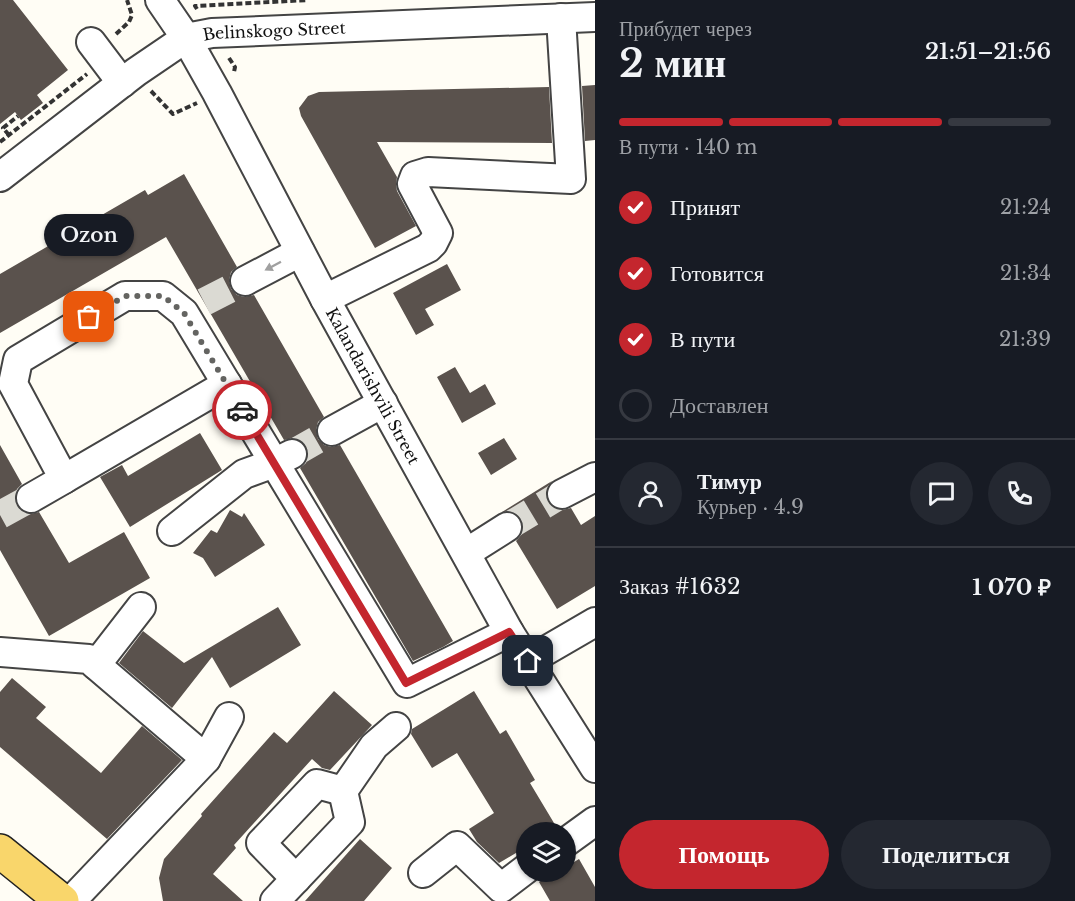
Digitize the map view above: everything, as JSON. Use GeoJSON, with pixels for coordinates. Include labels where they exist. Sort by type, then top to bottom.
{"type":"FeatureCollection","features":[{"type":"Feature","properties":{"kind":"main road"},"geometry":{"type":"LineString","coordinates":[[0,851],[62,901]]}},
{"type":"Feature","properties":{"kind":"street","name":"Kalandarishvili Street"},"geometry":{"type":"LineString","coordinates":[[160,0],[186,38],[325,299],[509,632],[595,768]]}},
{"type":"Feature","properties":{"kind":"street","name":"Belinskogo Street"},"geometry":{"type":"LineString","coordinates":[[6,155],[122,83],[186,38],[212,33],[595,16]]}},
{"type":"Feature","properties":{"kind":"street"},"geometry":{"type":"LineString","coordinates":[[325,299],[428,248],[433,243],[438,233],[412,184],[415,176],[428,172],[583,179],[561,18]]}},
{"type":"Feature","properties":{"kind":"street"},"geometry":{"type":"LineString","coordinates":[[93,45],[122,83]]}},
{"type":"Feature","properties":{"kind":"street"},"geometry":{"type":"LineString","coordinates":[[245,281],[300,252]]}},
{"type":"Feature","properties":{"kind":"street"},"geometry":{"type":"LineString","coordinates":[[64,479],[13,384],[18,360],[125,296],[163,296],[194,308],[227,384],[283,458],[406,683],[509,632]]}},
{"type":"Feature","properties":{"kind":"street"},"geometry":{"type":"LineString","coordinates":[[30,498],[227,384]]}},
{"type":"Feature","properties":{"kind":"street"},"geometry":{"type":"LineString","coordinates":[[332,431],[383,403]]}},
{"type":"Feature","properties":{"kind":"street"},"geometry":{"type":"LineString","coordinates":[[172,531],[244,474],[283,458]]}},
{"type":"Feature","properties":{"kind":"street"},"geometry":{"type":"LineString","coordinates":[[562,494],[595,477]]}},
{"type":"Feature","properties":{"kind":"street"},"geometry":{"type":"LineString","coordinates":[[466,553],[507,527]]}},
{"type":"Feature","properties":{"kind":"street"},"geometry":{"type":"LineString","coordinates":[[96,665],[141,607]]}},
{"type":"Feature","properties":{"kind":"street"},"geometry":{"type":"LineString","coordinates":[[528,661],[595,622]]}},
{"type":"Feature","properties":{"kind":"street"},"geometry":{"type":"LineString","coordinates":[[0,652],[89,659],[206,759]]}},
{"type":"Feature","properties":{"kind":"street"},"geometry":{"type":"LineString","coordinates":[[71,901],[206,759],[229,717]]}},
{"type":"Feature","properties":{"kind":"street"},"geometry":{"type":"LineString","coordinates":[[275,901],[350,822],[343,792],[374,746],[396,727]]}},
{"type":"Feature","properties":{"kind":"street"},"geometry":{"type":"LineString","coordinates":[[296,879],[261,843],[317,784],[343,792]]}},
{"type":"Feature","properties":{"kind":"street"},"geometry":{"type":"LineString","coordinates":[[576,835],[595,821]]}},
{"type":"Feature","properties":{"kind":"street"},"geometry":{"type":"LineString","coordinates":[[423,873],[457,846],[501,888],[516,877]]}},
{"type":"Feature","properties":{"kind":"path"},"geometry":{"type":"LineString","coordinates":[[6,155],[88,73],[87,54],[93,45],[112,37],[129,22],[132,15],[127,0]]}},
{"type":"Feature","properties":{"kind":"path"},"geometry":{"type":"LineString","coordinates":[[6,155],[3,128],[18,116]]}},
{"type":"Feature","properties":{"kind":"building"},"geometry":{"type":"Polygon","coordinates":[[[0,0],[13,0],[68,70],[37,95],[43,103],[21,120],[15,112],[0,124],[0,0]]]}},
{"type":"Feature","properties":{"kind":"building"},"geometry":{"type":"Polygon","coordinates":[[[595,85],[595,140],[585,141],[582,86],[595,85]]]}},
{"type":"Feature","properties":{"kind":"building"},"geometry":{"type":"Polygon","coordinates":[[[549,87],[552,143],[377,142],[397,177],[397,191],[416,226],[375,248],[301,116],[299,108],[308,96],[319,92],[549,87]]]}},
{"type":"Feature","properties":{"kind":"building"},"geometry":{"type":"Polygon","coordinates":[[[184,174],[237,267],[231,272],[229,280],[231,289],[237,295],[244,297],[254,295],[324,417],[318,422],[316,430],[318,439],[324,445],[331,447],[340,445],[453,641],[443,647],[413,661],[300,468],[306,463],[308,456],[306,446],[302,441],[294,438],[284,440],[166,237],[0,333],[0,274],[145,190],[148,195],[184,174]]]}},
{"type":"Feature","properties":{"kind":"building"},"geometry":{"type":"Polygon","coordinates":[[[447,264],[461,290],[425,309],[434,325],[416,335],[393,293],[447,264]]]}},
{"type":"Feature","properties":{"kind":"building"},"geometry":{"type":"Polygon","coordinates":[[[455,367],[470,393],[485,384],[496,404],[462,423],[437,377],[455,367]]]}},
{"type":"Feature","properties":{"kind":"building"},"geometry":{"type":"Polygon","coordinates":[[[200,433],[222,470],[130,527],[100,477],[122,465],[128,476],[200,433]]]}},
{"type":"Feature","properties":{"kind":"building"},"geometry":{"type":"Polygon","coordinates":[[[504,438],[517,459],[491,475],[478,453],[504,438]]]}},
{"type":"Feature","properties":{"kind":"building"},"geometry":{"type":"Polygon","coordinates":[[[0,445],[22,484],[17,489],[15,497],[17,507],[22,512],[30,514],[39,512],[69,563],[124,532],[150,578],[49,636],[0,550],[0,445]]]}},
{"type":"Feature","properties":{"kind":"building"},"geometry":{"type":"Polygon","coordinates":[[[552,481],[546,494],[548,502],[553,507],[562,510],[571,508],[581,525],[595,516],[595,586],[557,609],[516,541],[522,534],[521,519],[514,512],[502,512],[552,481]]]}},
{"type":"Feature","properties":{"kind":"building"},"geometry":{"type":"Polygon","coordinates":[[[230,510],[242,517],[244,513],[265,545],[215,577],[203,558],[193,553],[211,530],[217,533],[230,510]]]}},
{"type":"Feature","properties":{"kind":"building"},"geometry":{"type":"Polygon","coordinates":[[[278,607],[301,645],[230,688],[212,657],[172,708],[119,663],[143,631],[184,663],[278,607]]]}},
{"type":"Feature","properties":{"kind":"building"},"geometry":{"type":"Polygon","coordinates":[[[12,678],[46,707],[36,718],[101,773],[142,726],[182,760],[107,839],[0,747],[0,692],[12,678]]]}},
{"type":"Feature","properties":{"kind":"building"},"geometry":{"type":"Polygon","coordinates":[[[334,691],[372,725],[330,770],[322,768],[312,759],[234,845],[236,848],[213,874],[243,901],[163,901],[159,878],[164,859],[274,732],[287,743],[334,691]]]}},
{"type":"Feature","properties":{"kind":"building"},"geometry":{"type":"Polygon","coordinates":[[[474,691],[500,734],[506,730],[535,780],[530,783],[553,822],[516,822],[516,853],[499,863],[477,842],[469,829],[494,813],[457,753],[432,768],[411,734],[412,729],[474,691]]]}},
{"type":"Feature","properties":{"kind":"building"},"geometry":{"type":"Polygon","coordinates":[[[360,839],[392,868],[364,901],[305,901],[360,839]]]}},
{"type":"Feature","properties":{"kind":"building"},"geometry":{"type":"Polygon","coordinates":[[[579,859],[595,887],[595,901],[550,901],[539,882],[576,882],[576,861],[579,859]]]}},
{"type":"Feature","properties":{"kind":"tunnel"},"geometry":{"type":"LineString","coordinates":[[204,302],[245,281]]}},
{"type":"Feature","properties":{"kind":"tunnel"},"geometry":{"type":"LineString","coordinates":[[292,454],[332,431]]}},
{"type":"Feature","properties":{"kind":"tunnel"},"geometry":{"type":"LineString","coordinates":[[507,527],[562,494]]}},
{"type":"Feature","properties":{"kind":"tunnel"},"geometry":{"type":"LineString","coordinates":[[0,515],[31,498]]}},
{"type":"Feature","properties":{"kind":"way so far"},"geometry":{"type":"LineString","coordinates":[[89,317],[125,296],[163,296],[184,313],[242,410]]}},
{"type":"Feature","properties":{"kind":"place","name":"Ozon"},"geometry":{"type":"Point","coordinates":[89,317]}},
{"type":"Feature","properties":{"kind":"route"},"geometry":{"type":"LineString","coordinates":[[242,410],[406,683],[509,632],[528,661]]}}]}
